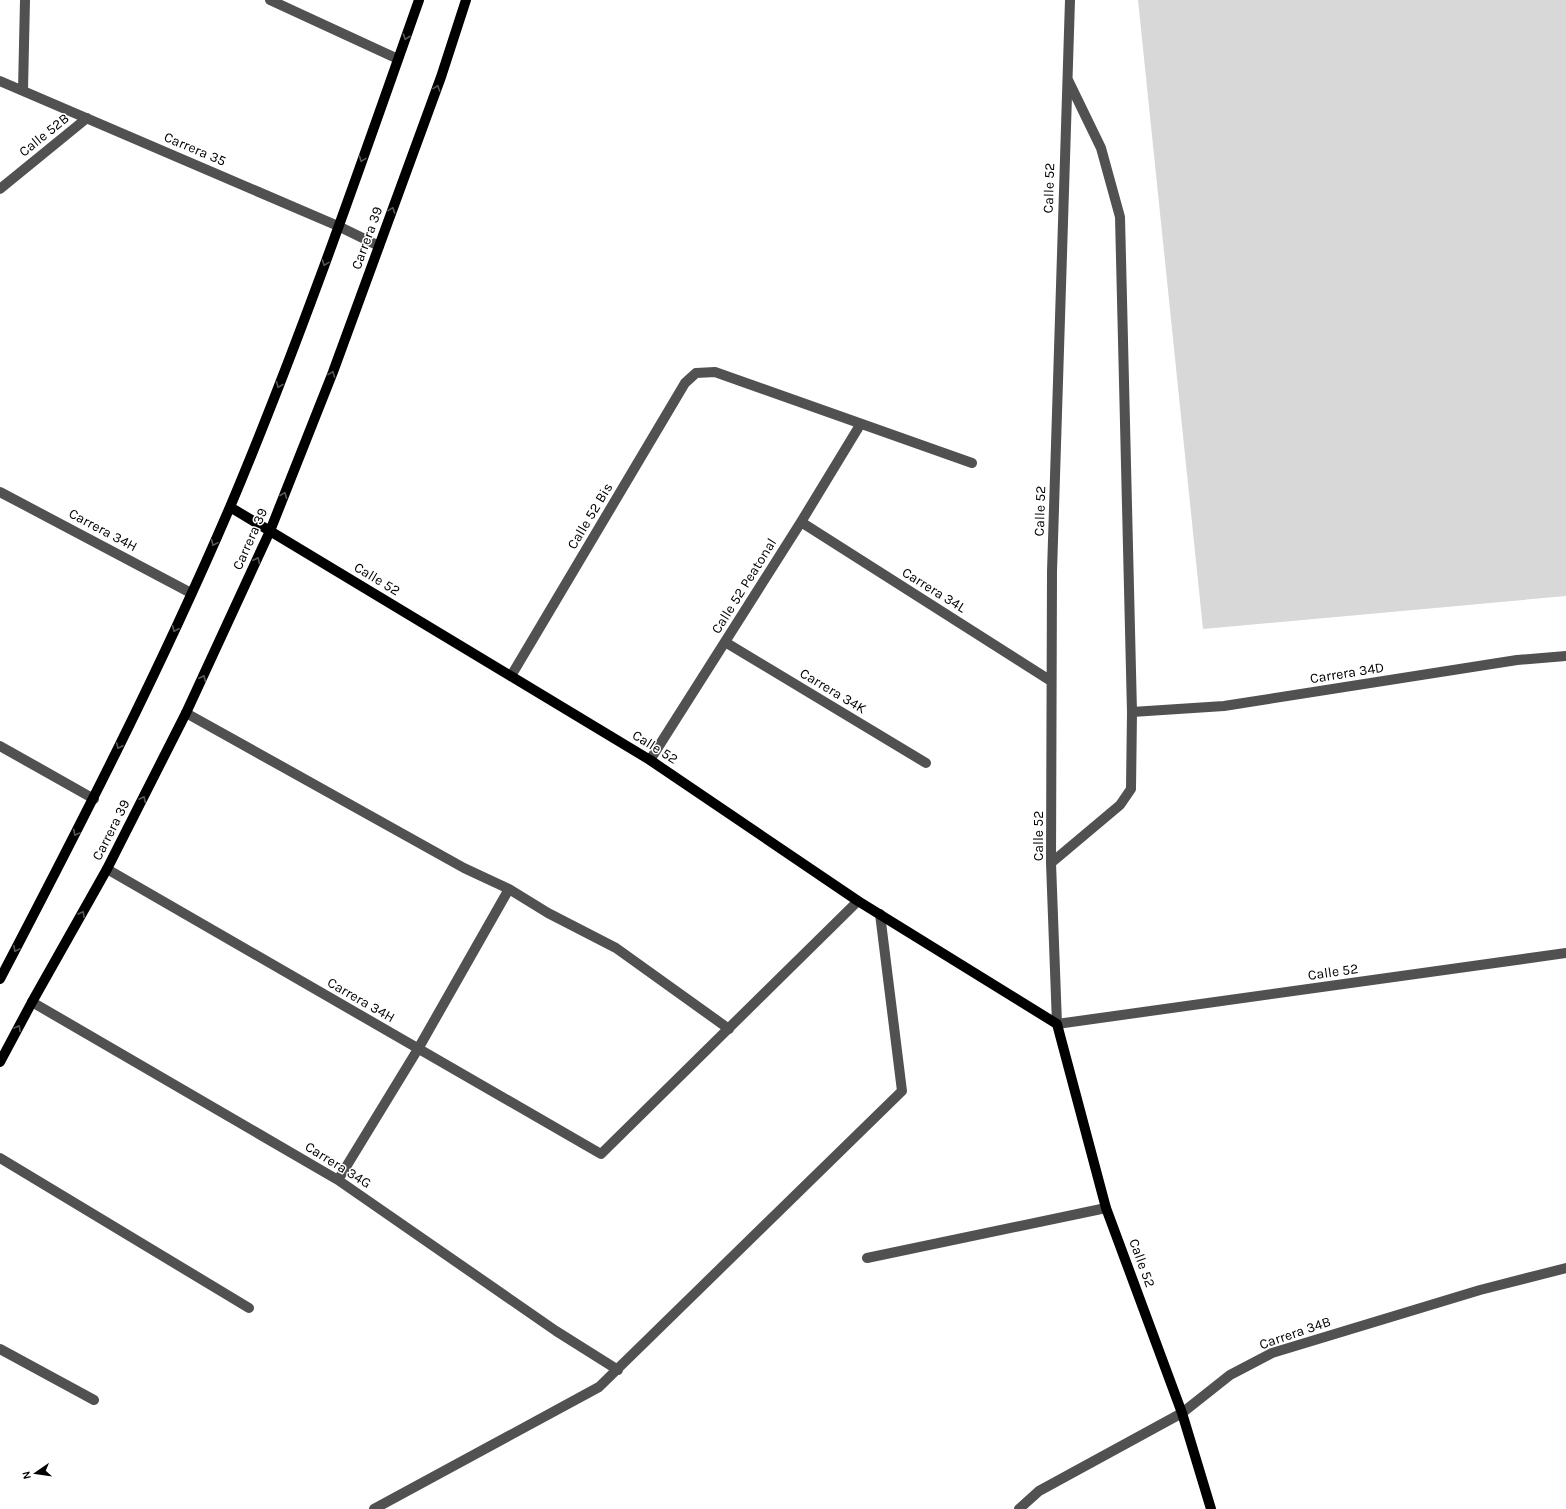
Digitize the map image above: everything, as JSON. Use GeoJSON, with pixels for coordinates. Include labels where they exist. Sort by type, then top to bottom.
{"type":"FeatureCollection","features":[{"type":"Feature","properties":{"kind":"main road","name":"Carrera 39"},"geometry":{"type":"LineString","coordinates":[[0,979],[94,799],[230,507],[293,350],[419,0]]}},
{"type":"Feature","properties":{"kind":"main road","name":"Carrera 39"},"geometry":{"type":"LineString","coordinates":[[0,1062],[107,869],[186,713],[270,531],[333,372],[441,77],[466,0]]}},
{"type":"Feature","properties":{"kind":"main road","name":"Calle 52"},"geometry":{"type":"LineString","coordinates":[[230,507],[650,760],[858,901],[1056,1024],[1106,1208],[1182,1413],[1211,1509]]}},
{"type":"Feature","properties":{"kind":"street"},"geometry":{"type":"LineString","coordinates":[[23,90],[24,0]]}},
{"type":"Feature","properties":{"kind":"street"},"geometry":{"type":"LineString","coordinates":[[270,0],[398,59]]}},
{"type":"Feature","properties":{"kind":"street","name":"Calle 52"},"geometry":{"type":"LineString","coordinates":[[1070,0],[1052,572],[1052,863],[1056,1024],[1566,953]]}},
{"type":"Feature","properties":{"kind":"street"},"geometry":{"type":"LineString","coordinates":[[1052,863],[1120,805],[1131,788],[1132,712],[1120,217],[1101,148],[1067,78]]}},
{"type":"Feature","properties":{"kind":"street","name":"Carrera 35"},"geometry":{"type":"LineString","coordinates":[[0,81],[338,226],[379,246]]}},
{"type":"Feature","properties":{"kind":"street","name":"Calle 52B"},"geometry":{"type":"LineString","coordinates":[[0,189],[87,118]]}},
{"type":"Feature","properties":{"kind":"street","name":"Calle 52 Bis"},"geometry":{"type":"LineString","coordinates":[[511,676],[685,383],[696,373],[715,372],[860,425]]}},
{"type":"Feature","properties":{"kind":"street"},"geometry":{"type":"LineString","coordinates":[[860,425],[972,463]]}},
{"type":"Feature","properties":{"kind":"street","name":"Calle 52 Peatonal"},"geometry":{"type":"LineString","coordinates":[[650,760],[801,522],[860,425]]}},
{"type":"Feature","properties":{"kind":"street","name":"Carrera 34H"},"geometry":{"type":"LineString","coordinates":[[0,492],[191,593]]}},
{"type":"Feature","properties":{"kind":"street","name":"Carrera 34L"},"geometry":{"type":"LineString","coordinates":[[801,522],[1051,681]]}},
{"type":"Feature","properties":{"kind":"street","name":"Carrera 34K"},"geometry":{"type":"LineString","coordinates":[[725,642],[926,763]]}},
{"type":"Feature","properties":{"kind":"street","name":"Carrera 34D"},"geometry":{"type":"LineString","coordinates":[[1132,712],[1224,706],[1517,660],[1566,656]]}},
{"type":"Feature","properties":{"kind":"street"},"geometry":{"type":"LineString","coordinates":[[186,713],[464,868],[509,889],[548,913],[616,948],[729,1029],[858,901]]}},
{"type":"Feature","properties":{"kind":"street"},"geometry":{"type":"LineString","coordinates":[[0,746],[94,799]]}},
{"type":"Feature","properties":{"kind":"street","name":"Carrera 34H"},"geometry":{"type":"LineString","coordinates":[[107,869],[601,1154],[729,1029]]}},
{"type":"Feature","properties":{"kind":"street"},"geometry":{"type":"LineString","coordinates":[[338,1180],[418,1049],[509,889]]}},
{"type":"Feature","properties":{"kind":"street"},"geometry":{"type":"LineString","coordinates":[[374,1509],[599,1387],[902,1091],[880,914]]}},
{"type":"Feature","properties":{"kind":"street","name":"Carrera 34G"},"geometry":{"type":"LineString","coordinates":[[32,1002],[338,1180],[556,1331],[618,1370]]}},
{"type":"Feature","properties":{"kind":"street"},"geometry":{"type":"LineString","coordinates":[[0,1158],[249,1308]]}},
{"type":"Feature","properties":{"kind":"street"},"geometry":{"type":"LineString","coordinates":[[867,1258],[1106,1208]]}},
{"type":"Feature","properties":{"kind":"street","name":"Carrera 34B"},"geometry":{"type":"LineString","coordinates":[[1019,1509],[1039,1492],[1182,1413],[1230,1375],[1272,1353],[1480,1290],[1566,1268]]}},
{"type":"Feature","properties":{"kind":"street"},"geometry":{"type":"LineString","coordinates":[[0,1348],[94,1400]]}},
{"type":"Feature","properties":{"kind":"shaded area"},"geometry":{"type":"Polygon","coordinates":[[[1138,0],[1566,0],[1566,596],[1203,629],[1138,0]]]}}]}
